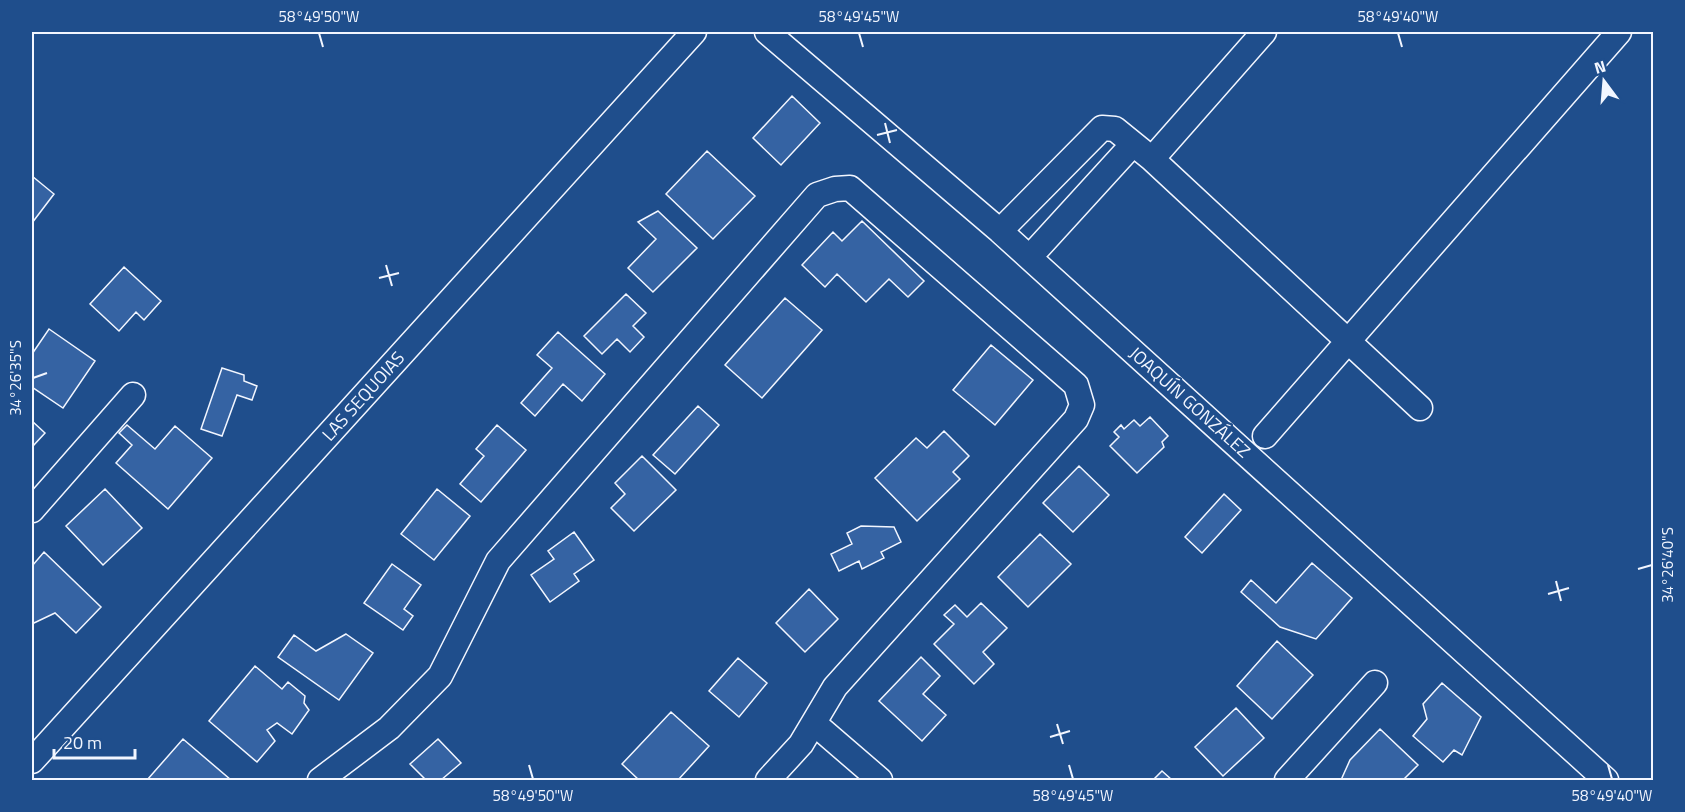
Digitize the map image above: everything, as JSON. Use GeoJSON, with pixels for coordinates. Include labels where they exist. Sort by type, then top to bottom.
{"type":"FeatureCollection","features":[{"type":"Feature","properties":{"kind":"street","name":"LAS SEQUOIAS"},"geometry":{"type":"LineString","coordinates":[[32,761],[694,32]]}},
{"type":"Feature","properties":{"kind":"street","name":"JOAQUÍN GONZÁLEZ"},"geometry":{"type":"LineString","coordinates":[[767,32],[1000,231],[1606,780]]}},
{"type":"Feature","properties":{"kind":"street"},"geometry":{"type":"LineString","coordinates":[[1152,159],[1264,32]]}},
{"type":"Feature","properties":{"kind":"street"},"geometry":{"type":"LineString","coordinates":[[1265,436],[1351,341],[1619,32]]}},
{"type":"Feature","properties":{"kind":"street"},"geometry":{"type":"LineString","coordinates":[[1000,231],[1102,128],[1114,129],[1152,159],[1351,341],[1420,408]]}},
{"type":"Feature","properties":{"kind":"street"},"geometry":{"type":"LineString","coordinates":[[1038,248],[1133,144]]}},
{"type":"Feature","properties":{"kind":"street"},"geometry":{"type":"LineString","coordinates":[[320,780],[389,728],[440,676],[498,561],[817,195],[835,189],[850,188],[867,200],[1076,385],[1082,405],[1076,420],[835,687],[801,744],[768,780]]}},
{"type":"Feature","properties":{"kind":"street"},"geometry":{"type":"LineString","coordinates":[[32,510],[133,395]]}},
{"type":"Feature","properties":{"kind":"street"},"geometry":{"type":"LineString","coordinates":[[1287,780],[1375,683]]}},
{"type":"Feature","properties":{"kind":"street"},"geometry":{"type":"LineString","coordinates":[[815,724],[880,780]]}},
{"type":"Feature","properties":{"kind":"building"},"geometry":{"type":"Polygon","coordinates":[[[792,96],[820,123],[781,165],[753,138],[792,96]]]}},
{"type":"Feature","properties":{"kind":"building"},"geometry":{"type":"Polygon","coordinates":[[[707,151],[755,196],[713,239],[666,194],[707,151]]]}},
{"type":"Feature","properties":{"kind":"building"},"geometry":{"type":"Polygon","coordinates":[[[32,176],[54,194],[32,223],[32,176]]]}},
{"type":"Feature","properties":{"kind":"building"},"geometry":{"type":"Polygon","coordinates":[[[658,211],[697,248],[653,292],[628,268],[656,239],[638,222],[658,211]]]}},
{"type":"Feature","properties":{"kind":"building"},"geometry":{"type":"Polygon","coordinates":[[[862,221],[924,281],[908,297],[889,279],[866,302],[837,274],[825,287],[802,265],[833,232],[842,241],[862,221]]]}},
{"type":"Feature","properties":{"kind":"building"},"geometry":{"type":"Polygon","coordinates":[[[124,267],[161,301],[144,320],[136,312],[119,331],[90,304],[124,267]]]}},
{"type":"Feature","properties":{"kind":"building"},"geometry":{"type":"Polygon","coordinates":[[[626,294],[646,313],[633,326],[644,337],[630,352],[617,339],[602,354],[584,336],[626,294]]]}},
{"type":"Feature","properties":{"kind":"building"},"geometry":{"type":"Polygon","coordinates":[[[785,298],[822,330],[762,398],[725,365],[785,298]]]}},
{"type":"Feature","properties":{"kind":"building"},"geometry":{"type":"Polygon","coordinates":[[[49,329],[95,361],[63,408],[32,387],[32,354],[49,329]]]}},
{"type":"Feature","properties":{"kind":"building"},"geometry":{"type":"Polygon","coordinates":[[[558,332],[605,374],[582,401],[563,384],[535,416],[521,403],[552,368],[537,355],[558,332]]]}},
{"type":"Feature","properties":{"kind":"building"},"geometry":{"type":"Polygon","coordinates":[[[991,345],[1033,380],[995,425],[953,390],[991,345]]]}},
{"type":"Feature","properties":{"kind":"building"},"geometry":{"type":"Polygon","coordinates":[[[222,368],[244,375],[244,381],[257,386],[252,400],[237,395],[222,436],[201,429],[222,368]]]}},
{"type":"Feature","properties":{"kind":"building"},"geometry":{"type":"Polygon","coordinates":[[[698,406],[719,425],[675,474],[653,455],[698,406]]]}},
{"type":"Feature","properties":{"kind":"building"},"geometry":{"type":"Polygon","coordinates":[[[1150,417],[1168,436],[1162,442],[1164,447],[1137,473],[1110,446],[1119,437],[1114,432],[1121,425],[1124,429],[1134,420],[1140,426],[1150,417]]]}},
{"type":"Feature","properties":{"kind":"building"},"geometry":{"type":"Polygon","coordinates":[[[32,421],[45,433],[32,447],[32,421]]]}},
{"type":"Feature","properties":{"kind":"building"},"geometry":{"type":"Polygon","coordinates":[[[127,425],[155,449],[175,426],[212,458],[168,509],[116,463],[132,445],[119,433],[127,425]]]}},
{"type":"Feature","properties":{"kind":"building"},"geometry":{"type":"Polygon","coordinates":[[[497,425],[526,450],[481,502],[460,484],[484,456],[476,449],[497,425]]]}},
{"type":"Feature","properties":{"kind":"building"},"geometry":{"type":"Polygon","coordinates":[[[944,431],[969,456],[953,472],[960,479],[917,521],[875,478],[916,438],[927,448],[944,431]]]}},
{"type":"Feature","properties":{"kind":"building"},"geometry":{"type":"Polygon","coordinates":[[[642,456],[676,490],[634,531],[611,508],[625,494],[615,483],[642,456]]]}},
{"type":"Feature","properties":{"kind":"building"},"geometry":{"type":"Polygon","coordinates":[[[1079,466],[1109,495],[1073,532],[1043,503],[1079,466]]]}},
{"type":"Feature","properties":{"kind":"building"},"geometry":{"type":"Polygon","coordinates":[[[105,489],[142,528],[103,565],[66,526],[105,489]]]}},
{"type":"Feature","properties":{"kind":"building"},"geometry":{"type":"Polygon","coordinates":[[[437,489],[470,516],[434,560],[401,534],[437,489]]]}},
{"type":"Feature","properties":{"kind":"building"},"geometry":{"type":"Polygon","coordinates":[[[1224,494],[1241,510],[1202,553],[1185,537],[1224,494]]]}},
{"type":"Feature","properties":{"kind":"building"},"geometry":{"type":"Polygon","coordinates":[[[861,526],[894,527],[901,542],[881,552],[884,558],[862,569],[859,561],[839,571],[831,554],[852,544],[847,533],[861,526]]]}},
{"type":"Feature","properties":{"kind":"building"},"geometry":{"type":"Polygon","coordinates":[[[574,532],[594,560],[574,574],[579,581],[550,602],[531,575],[554,559],[548,551],[574,532]]]}},
{"type":"Feature","properties":{"kind":"building"},"geometry":{"type":"Polygon","coordinates":[[[1040,534],[1071,564],[1028,607],[998,577],[1040,534]]]}},
{"type":"Feature","properties":{"kind":"building"},"geometry":{"type":"Polygon","coordinates":[[[44,552],[101,607],[76,633],[55,613],[34,623],[32,620],[32,566],[44,552]]]}},
{"type":"Feature","properties":{"kind":"building"},"geometry":{"type":"Polygon","coordinates":[[[1312,563],[1352,598],[1316,639],[1280,627],[1241,592],[1251,580],[1276,603],[1312,563]]]}},
{"type":"Feature","properties":{"kind":"building"},"geometry":{"type":"Polygon","coordinates":[[[392,564],[421,585],[404,609],[413,616],[403,630],[364,603],[392,564]]]}},
{"type":"Feature","properties":{"kind":"building"},"geometry":{"type":"Polygon","coordinates":[[[809,589],[838,619],[805,652],[776,623],[809,589]]]}},
{"type":"Feature","properties":{"kind":"building"},"geometry":{"type":"Polygon","coordinates":[[[981,603],[1007,628],[983,652],[994,664],[974,684],[934,644],[954,624],[944,615],[955,605],[967,617],[981,603]]]}},
{"type":"Feature","properties":{"kind":"building"},"geometry":{"type":"Polygon","coordinates":[[[346,634],[373,653],[339,700],[278,657],[294,635],[316,651],[346,634]]]}},
{"type":"Feature","properties":{"kind":"building"},"geometry":{"type":"Polygon","coordinates":[[[1277,641],[1313,675],[1272,719],[1237,686],[1277,641]]]}},
{"type":"Feature","properties":{"kind":"building"},"geometry":{"type":"Polygon","coordinates":[[[921,657],[940,676],[923,694],[946,715],[922,741],[879,701],[921,657]]]}},
{"type":"Feature","properties":{"kind":"building"},"geometry":{"type":"Polygon","coordinates":[[[738,658],[767,683],[739,717],[709,691],[738,658]]]}},
{"type":"Feature","properties":{"kind":"building"},"geometry":{"type":"Polygon","coordinates":[[[255,666],[282,689],[288,682],[305,696],[304,703],[309,710],[292,734],[277,723],[267,730],[275,741],[257,762],[209,721],[255,666]]]}},
{"type":"Feature","properties":{"kind":"building"},"geometry":{"type":"Polygon","coordinates":[[[1442,683],[1481,717],[1462,755],[1454,750],[1443,762],[1413,736],[1427,719],[1423,704],[1442,683]]]}},
{"type":"Feature","properties":{"kind":"building"},"geometry":{"type":"Polygon","coordinates":[[[1236,708],[1264,738],[1223,776],[1195,747],[1236,708]]]}},
{"type":"Feature","properties":{"kind":"building"},"geometry":{"type":"Polygon","coordinates":[[[671,712],[709,746],[678,780],[639,780],[622,764],[671,712]]]}},
{"type":"Feature","properties":{"kind":"building"},"geometry":{"type":"Polygon","coordinates":[[[1380,729],[1418,765],[1403,780],[1341,780],[1350,760],[1380,729]]]}},
{"type":"Feature","properties":{"kind":"building"},"geometry":{"type":"Polygon","coordinates":[[[183,739],[231,780],[147,780],[183,739]]]}},
{"type":"Feature","properties":{"kind":"building"},"geometry":{"type":"Polygon","coordinates":[[[438,739],[461,763],[441,780],[426,780],[410,764],[438,739]]]}},
{"type":"Feature","properties":{"kind":"building"},"geometry":{"type":"Polygon","coordinates":[[[1162,771],[1172,780],[1153,780],[1162,771]]]}}]}
